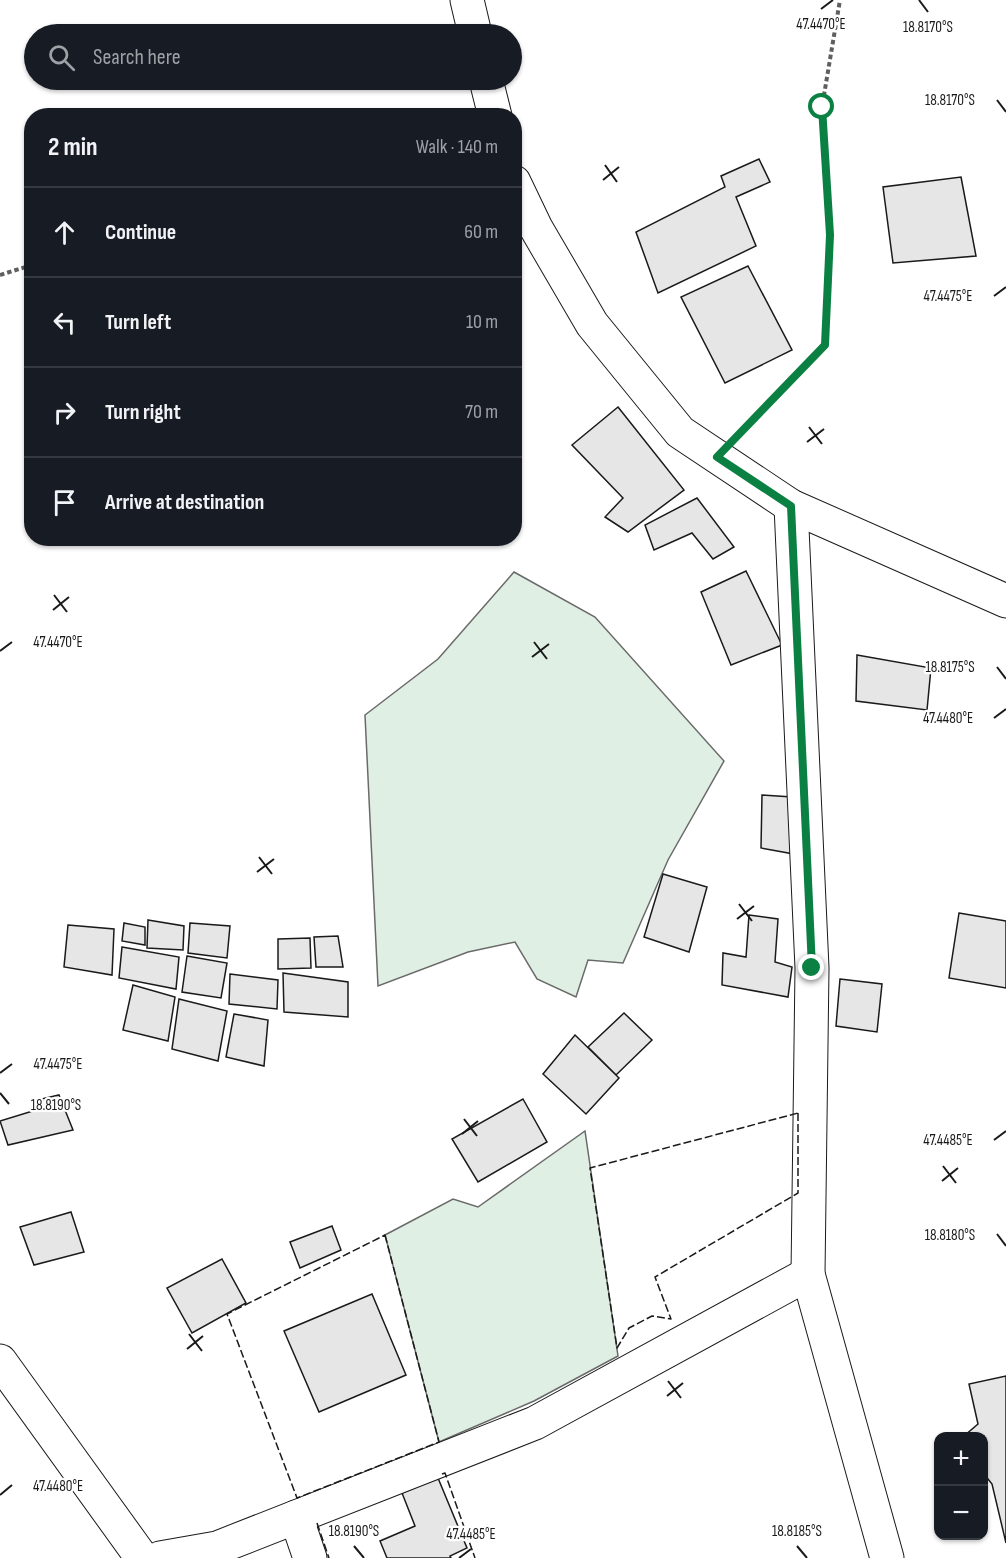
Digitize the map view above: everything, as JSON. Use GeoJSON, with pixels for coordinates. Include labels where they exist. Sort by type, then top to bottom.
{"type":"FeatureCollection","features":[{"type":"Feature","properties":{"kind":"street"},"geometry":{"type":"LineString","coordinates":[[467,0],[473,24]]}},
{"type":"Feature","properties":{"kind":"street"},"geometry":{"type":"LineString","coordinates":[[488,90],[493,108]]}},
{"type":"Feature","properties":{"kind":"street"},"geometry":{"type":"LineString","coordinates":[[522,199],[536,228],[592,324],[680,432],[791,506],[1006,602]]}},
{"type":"Feature","properties":{"kind":"street"},"geometry":{"type":"LineString","coordinates":[[791,506],[812,968],[808,1274],[887,1558]]}},
{"type":"Feature","properties":{"kind":"street"},"geometry":{"type":"LineString","coordinates":[[0,1361],[162,1557],[217,1548],[535,1423],[808,1274]]}},
{"type":"Feature","properties":{"kind":"street"},"geometry":{"type":"LineString","coordinates":[[296,1517],[309,1558]]}},
{"type":"Feature","properties":{"kind":"path"},"geometry":{"type":"LineString","coordinates":[[717,457],[825,345],[830,235],[822,107],[840,0]]}},
{"type":"Feature","properties":{"kind":"path"},"geometry":{"type":"LineString","coordinates":[[0,275],[24,268]]}},
{"type":"Feature","properties":{"kind":"green space"},"geometry":{"type":"Polygon","coordinates":[[[514,572],[595,617],[724,761],[668,860],[623,963],[588,960],[576,997],[537,979],[515,942],[468,952],[378,986],[365,715],[438,659],[514,572]]]}},
{"type":"Feature","properties":{"kind":"green space"},"geometry":{"type":"Polygon","coordinates":[[[585,1131],[618,1356],[534,1401],[439,1442],[385,1235],[453,1199],[478,1207],[585,1131]]]}},
{"type":"Feature","properties":{"kind":"building"},"geometry":{"type":"Polygon","coordinates":[[[759,159],[770,182],[736,197],[756,246],[658,293],[636,232],[725,187],[721,176],[759,159]]]}},
{"type":"Feature","properties":{"kind":"building"},"geometry":{"type":"Polygon","coordinates":[[[961,177],[976,256],[893,263],[883,187],[961,177]]]}},
{"type":"Feature","properties":{"kind":"building"},"geometry":{"type":"Polygon","coordinates":[[[748,266],[792,350],[725,383],[681,297],[748,266]]]}},
{"type":"Feature","properties":{"kind":"building"},"geometry":{"type":"Polygon","coordinates":[[[618,407],[684,490],[628,532],[605,517],[623,498],[572,445],[618,407]]]}},
{"type":"Feature","properties":{"kind":"building"},"geometry":{"type":"Polygon","coordinates":[[[697,498],[734,547],[713,559],[692,533],[654,550],[645,525],[697,498]]]}},
{"type":"Feature","properties":{"kind":"building"},"geometry":{"type":"Polygon","coordinates":[[[746,571],[782,645],[731,665],[701,592],[746,571]]]}},
{"type":"Feature","properties":{"kind":"building"},"geometry":{"type":"Polygon","coordinates":[[[857,655],[931,668],[927,710],[856,701],[857,655]]]}},
{"type":"Feature","properties":{"kind":"building"},"geometry":{"type":"Polygon","coordinates":[[[762,795],[792,797],[794,854],[761,848],[762,795]]]}},
{"type":"Feature","properties":{"kind":"building"},"geometry":{"type":"Polygon","coordinates":[[[663,874],[707,887],[689,952],[644,937],[663,874]]]}},
{"type":"Feature","properties":{"kind":"building"},"geometry":{"type":"Polygon","coordinates":[[[959,913],[1006,921],[1006,988],[949,978],[959,913]]]}},
{"type":"Feature","properties":{"kind":"building"},"geometry":{"type":"Polygon","coordinates":[[[749,915],[778,919],[775,962],[792,967],[788,997],[722,985],[723,953],[746,957],[749,915]]]}},
{"type":"Feature","properties":{"kind":"building"},"geometry":{"type":"Polygon","coordinates":[[[148,920],[184,926],[183,950],[147,948],[148,920]]]}},
{"type":"Feature","properties":{"kind":"building"},"geometry":{"type":"Polygon","coordinates":[[[124,923],[145,927],[145,945],[122,941],[124,923]]]}},
{"type":"Feature","properties":{"kind":"building"},"geometry":{"type":"Polygon","coordinates":[[[190,923],[230,926],[227,958],[188,953],[190,923]]]}},
{"type":"Feature","properties":{"kind":"building"},"geometry":{"type":"Polygon","coordinates":[[[68,925],[114,929],[112,975],[64,967],[68,925]]]}},
{"type":"Feature","properties":{"kind":"building"},"geometry":{"type":"Polygon","coordinates":[[[338,936],[343,967],[316,967],[314,937],[338,936]]]}},
{"type":"Feature","properties":{"kind":"building"},"geometry":{"type":"Polygon","coordinates":[[[310,938],[311,968],[278,969],[278,939],[310,938]]]}},
{"type":"Feature","properties":{"kind":"building"},"geometry":{"type":"Polygon","coordinates":[[[122,947],[179,957],[176,989],[119,978],[122,947]]]}},
{"type":"Feature","properties":{"kind":"building"},"geometry":{"type":"Polygon","coordinates":[[[187,956],[227,963],[221,998],[182,992],[187,956]]]}},
{"type":"Feature","properties":{"kind":"building"},"geometry":{"type":"Polygon","coordinates":[[[283,973],[348,982],[348,1017],[284,1012],[283,973]]]}},
{"type":"Feature","properties":{"kind":"building"},"geometry":{"type":"Polygon","coordinates":[[[230,974],[278,980],[277,1009],[229,1004],[230,974]]]}},
{"type":"Feature","properties":{"kind":"building"},"geometry":{"type":"Polygon","coordinates":[[[840,979],[882,984],[877,1032],[836,1026],[840,979]]]}},
{"type":"Feature","properties":{"kind":"building"},"geometry":{"type":"Polygon","coordinates":[[[133,985],[175,997],[168,1041],[123,1030],[133,985]]]}},
{"type":"Feature","properties":{"kind":"building"},"geometry":{"type":"Polygon","coordinates":[[[179,999],[227,1011],[218,1061],[172,1049],[179,999]]]}},
{"type":"Feature","properties":{"kind":"building"},"geometry":{"type":"Polygon","coordinates":[[[624,1013],[652,1040],[616,1075],[588,1047],[624,1013]]]}},
{"type":"Feature","properties":{"kind":"building"},"geometry":{"type":"Polygon","coordinates":[[[234,1014],[268,1020],[264,1066],[226,1057],[234,1014]]]}},
{"type":"Feature","properties":{"kind":"building"},"geometry":{"type":"Polygon","coordinates":[[[575,1035],[619,1078],[586,1114],[543,1074],[575,1035]]]}},
{"type":"Feature","properties":{"kind":"building"},"geometry":{"type":"Polygon","coordinates":[[[59,1095],[73,1130],[8,1145],[0,1121],[36,1110],[33,1101],[59,1095]]]}},
{"type":"Feature","properties":{"kind":"building"},"geometry":{"type":"Polygon","coordinates":[[[523,1099],[547,1142],[478,1182],[452,1139],[523,1099]]]}},
{"type":"Feature","properties":{"kind":"building"},"geometry":{"type":"Polygon","coordinates":[[[71,1212],[84,1252],[34,1265],[20,1227],[71,1212]]]}},
{"type":"Feature","properties":{"kind":"building"},"geometry":{"type":"Polygon","coordinates":[[[332,1226],[341,1250],[300,1268],[290,1242],[332,1226]]]}},
{"type":"Feature","properties":{"kind":"building"},"geometry":{"type":"Polygon","coordinates":[[[222,1259],[246,1303],[192,1333],[167,1288],[222,1259]]]}},
{"type":"Feature","properties":{"kind":"building"},"geometry":{"type":"Polygon","coordinates":[[[372,1294],[406,1375],[319,1412],[284,1331],[372,1294]]]}},
{"type":"Feature","properties":{"kind":"building"},"geometry":{"type":"Polygon","coordinates":[[[1006,1376],[1006,1543],[992,1484],[988,1479],[988,1432],[969,1432],[978,1424],[969,1384],[1006,1376]]]}},
{"type":"Feature","properties":{"kind":"building"},"geometry":{"type":"Polygon","coordinates":[[[438,1478],[467,1548],[450,1556],[451,1558],[387,1558],[380,1541],[415,1526],[402,1493],[438,1478]]]}},
{"type":"Feature","properties":{"kind":"fence"},"geometry":{"type":"LineString","coordinates":[[798,1113],[798,1193],[655,1277],[671,1319],[652,1316],[629,1328],[617,1348],[590,1168],[798,1113]]}},
{"type":"Feature","properties":{"kind":"fence"},"geometry":{"type":"LineString","coordinates":[[385,1235],[439,1442],[297,1498],[227,1314],[385,1235]]}},
{"type":"Feature","properties":{"kind":"fence"},"geometry":{"type":"LineString","coordinates":[[442,1474],[445,1473],[475,1558]]}},
{"type":"Feature","properties":{"kind":"fence"},"geometry":{"type":"LineString","coordinates":[[317,1523],[329,1558]]}},
{"type":"Feature","properties":{"kind":"route"},"geometry":{"type":"LineString","coordinates":[[812,968],[791,506],[717,457],[825,345],[830,235],[822,107]]}}]}
